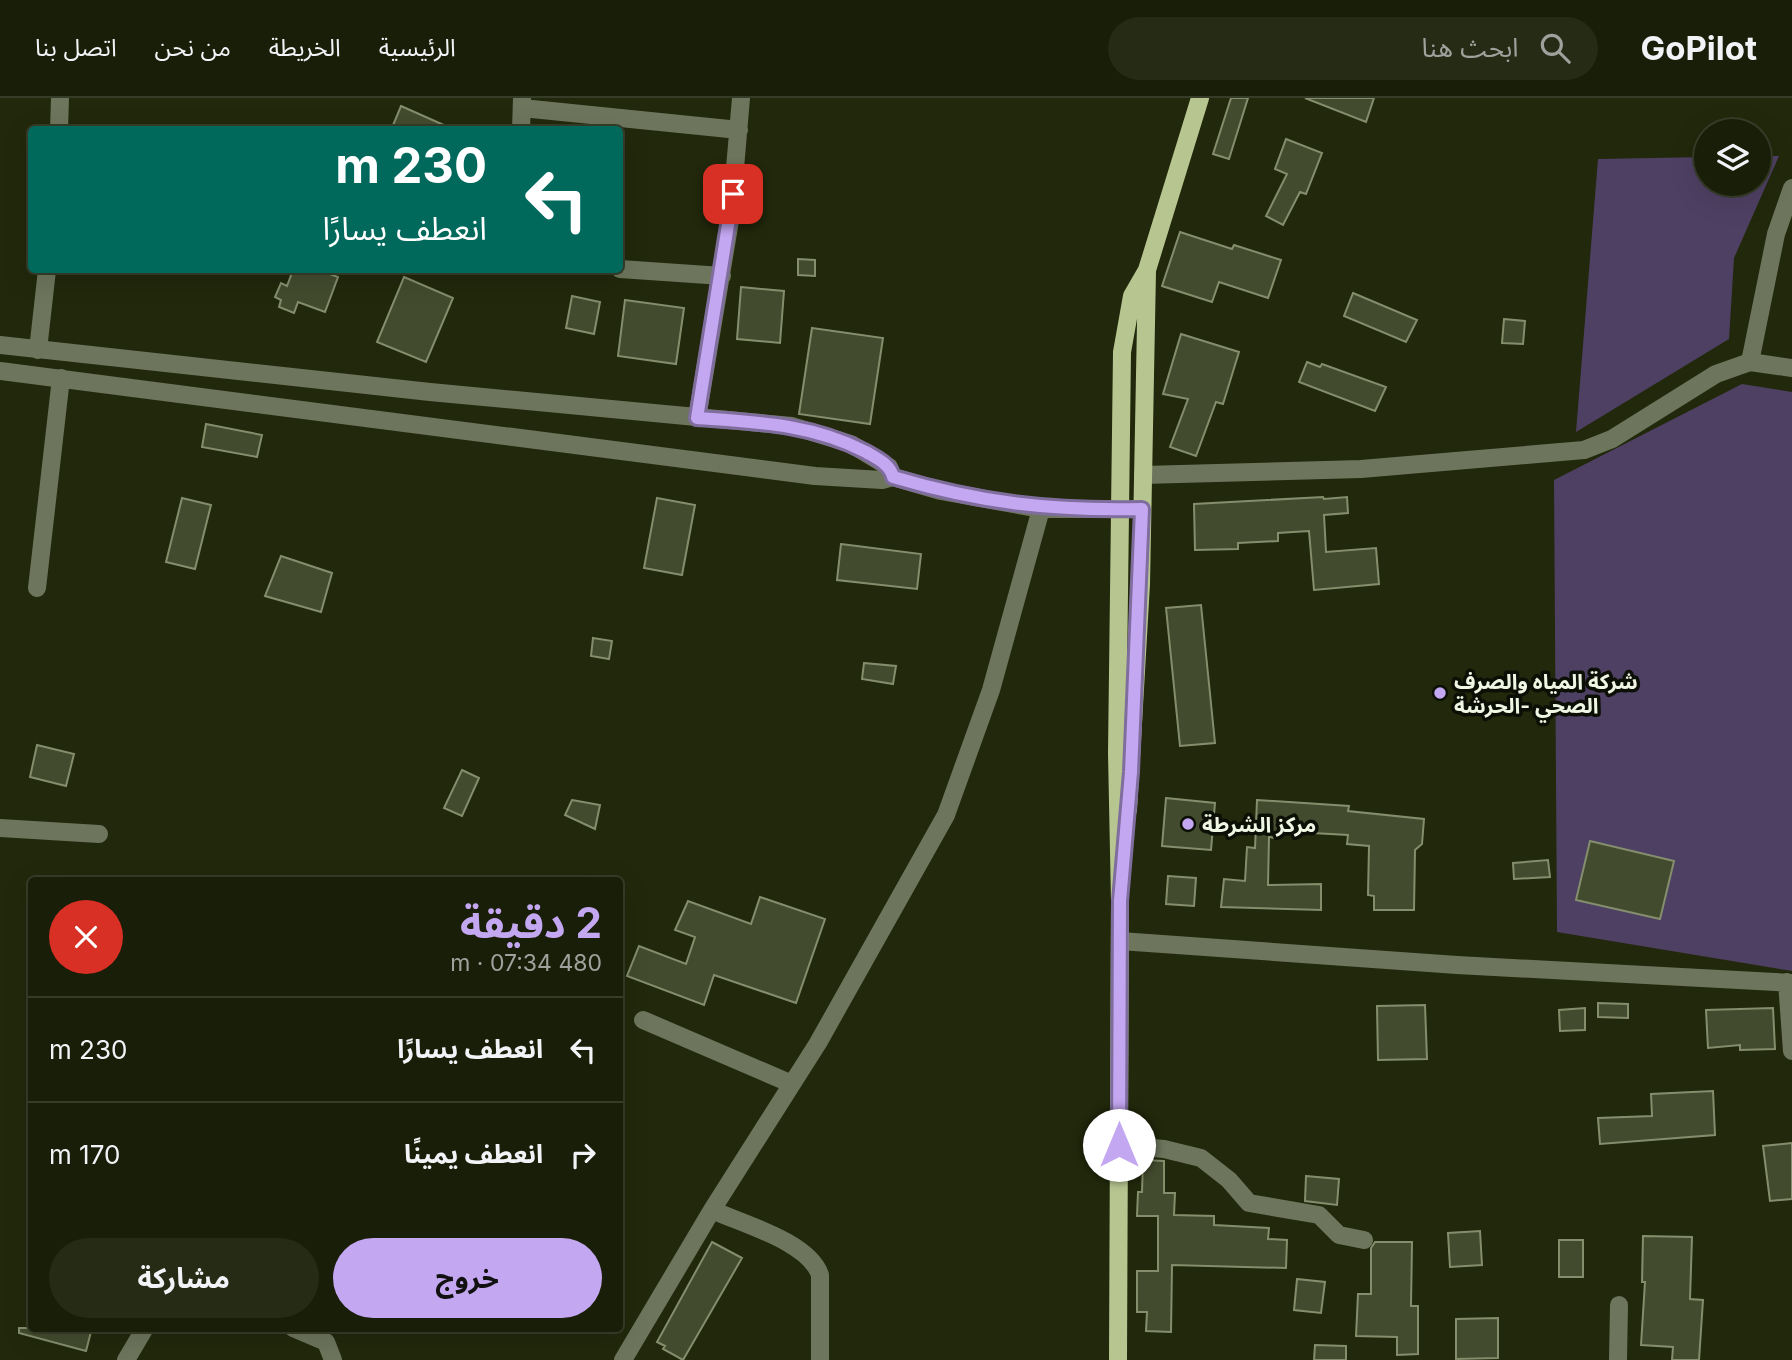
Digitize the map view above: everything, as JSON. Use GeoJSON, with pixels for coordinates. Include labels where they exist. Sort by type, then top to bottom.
{"type":"FeatureCollection","features":[{"type":"Feature","properties":{"kind":"main road"},"geometry":{"type":"LineString","coordinates":[[1120,901],[1131,763],[1142,509],[1147,270],[1140,249],[1188,98]]}},
{"type":"Feature","properties":{"kind":"main road"},"geometry":{"type":"LineString","coordinates":[[1118,1360],[1120,901],[1117,773],[1123,336],[1132,296],[1147,270],[1200,98]]}},
{"type":"Feature","properties":{"kind":"street"},"geometry":{"type":"LineString","coordinates":[[59,126],[60,98]]}},
{"type":"Feature","properties":{"kind":"street"},"geometry":{"type":"LineString","coordinates":[[697,418],[722,276],[741,98]]}},
{"type":"Feature","properties":{"kind":"street"},"geometry":{"type":"LineString","coordinates":[[521,126],[522,103],[739,130]]}},
{"type":"Feature","properties":{"kind":"street"},"geometry":{"type":"LineString","coordinates":[[1749,362],[1776,234],[1792,188]]}},
{"type":"Feature","properties":{"kind":"street"},"geometry":{"type":"LineString","coordinates":[[623,269],[722,276]]}},
{"type":"Feature","properties":{"kind":"street"},"geometry":{"type":"LineString","coordinates":[[38,350],[47,273]]}},
{"type":"Feature","properties":{"kind":"street"},"geometry":{"type":"LineString","coordinates":[[0,345],[369,385],[792,426],[817,432],[872,456],[889,467],[893,477]]}},
{"type":"Feature","properties":{"kind":"street"},"geometry":{"type":"LineString","coordinates":[[1143,475],[1361,469],[1584,450],[1612,439],[1692,387],[1749,362],[1792,368]]}},
{"type":"Feature","properties":{"kind":"street"},"geometry":{"type":"LineString","coordinates":[[0,371],[815,476],[882,480],[893,477],[941,491],[1041,509],[1142,509]]}},
{"type":"Feature","properties":{"kind":"street"},"geometry":{"type":"LineString","coordinates":[[37,588],[61,378]]}},
{"type":"Feature","properties":{"kind":"street"},"geometry":{"type":"LineString","coordinates":[[368,417],[369,385]]}},
{"type":"Feature","properties":{"kind":"street"},"geometry":{"type":"LineString","coordinates":[[623,1360],[712,1210],[792,1084],[946,816],[990,690],[1041,509]]}},
{"type":"Feature","properties":{"kind":"street"},"geometry":{"type":"LineString","coordinates":[[0,828],[99,834]]}},
{"type":"Feature","properties":{"kind":"street"},"geometry":{"type":"LineString","coordinates":[[1120,941],[1457,965],[1789,983],[1792,1051]]}},
{"type":"Feature","properties":{"kind":"street"},"geometry":{"type":"LineString","coordinates":[[643,1020],[792,1084]]}},
{"type":"Feature","properties":{"kind":"street"},"geometry":{"type":"LineString","coordinates":[[1119,1145],[1164,1149],[1201,1158],[1229,1180],[1249,1203],[1319,1215],[1339,1235],[1364,1240]]}},
{"type":"Feature","properties":{"kind":"street"},"geometry":{"type":"LineString","coordinates":[[712,1210],[804,1251],[817,1264],[820,1275],[820,1360]]}},
{"type":"Feature","properties":{"kind":"street"},"geometry":{"type":"LineString","coordinates":[[1618,1360],[1619,1305]]}},
{"type":"Feature","properties":{"kind":"street"},"geometry":{"type":"LineString","coordinates":[[126,1360],[143,1332]]}},
{"type":"Feature","properties":{"kind":"street"},"geometry":{"type":"LineString","coordinates":[[302,1332],[326,1342],[333,1360]]}},
{"type":"Feature","properties":{"kind":"shaded area"},"geometry":{"type":"Polygon","coordinates":[[[1771,156],[1779,156],[1771,174],[1771,156]]]}},
{"type":"Feature","properties":{"kind":"shaded area"},"geometry":{"type":"Polygon","coordinates":[[[1694,157],[1694,196],[1761,196],[1734,258],[1729,339],[1576,432],[1598,159],[1694,157]]]}},
{"type":"Feature","properties":{"kind":"shaded area"},"geometry":{"type":"Polygon","coordinates":[[[1742,384],[1792,392],[1792,971],[1557,932],[1554,480],[1742,384]]]}},
{"type":"Feature","properties":{"kind":"building"},"geometry":{"type":"Polygon","coordinates":[[[1231,98],[1248,98],[1229,159],[1213,154],[1231,98]]]}},
{"type":"Feature","properties":{"kind":"building"},"geometry":{"type":"Polygon","coordinates":[[[1305,98],[1374,98],[1366,122],[1305,98]]]}},
{"type":"Feature","properties":{"kind":"building"},"geometry":{"type":"Polygon","coordinates":[[[401,106],[446,126],[393,126],[401,106]]]}},
{"type":"Feature","properties":{"kind":"building"},"geometry":{"type":"Polygon","coordinates":[[[1286,139],[1322,153],[1306,194],[1300,192],[1283,225],[1266,216],[1287,174],[1275,169],[1286,139]]]}},
{"type":"Feature","properties":{"kind":"building"},"geometry":{"type":"Polygon","coordinates":[[[1180,232],[1232,249],[1234,245],[1281,260],[1268,298],[1219,282],[1212,302],[1162,286],[1180,232]]]}},
{"type":"Feature","properties":{"kind":"building"},"geometry":{"type":"Polygon","coordinates":[[[798,259],[815,260],[815,276],[798,275],[798,259]]]}},
{"type":"Feature","properties":{"kind":"building"},"geometry":{"type":"Polygon","coordinates":[[[292,273],[327,273],[338,277],[325,312],[298,302],[294,313],[279,307],[281,300],[275,297],[281,283],[287,286],[292,273]]]}},
{"type":"Feature","properties":{"kind":"building"},"geometry":{"type":"Polygon","coordinates":[[[404,277],[453,298],[426,362],[377,342],[404,277]]]}},
{"type":"Feature","properties":{"kind":"building"},"geometry":{"type":"Polygon","coordinates":[[[741,287],[784,291],[780,343],[737,339],[741,287]]]}},
{"type":"Feature","properties":{"kind":"building"},"geometry":{"type":"Polygon","coordinates":[[[1353,293],[1417,320],[1406,342],[1344,316],[1353,293]]]}},
{"type":"Feature","properties":{"kind":"building"},"geometry":{"type":"Polygon","coordinates":[[[572,296],[600,302],[594,334],[566,328],[572,296]]]}},
{"type":"Feature","properties":{"kind":"building"},"geometry":{"type":"Polygon","coordinates":[[[625,300],[684,308],[676,364],[618,356],[625,300]]]}},
{"type":"Feature","properties":{"kind":"building"},"geometry":{"type":"Polygon","coordinates":[[[1504,319],[1525,321],[1523,344],[1502,343],[1504,319]]]}},
{"type":"Feature","properties":{"kind":"building"},"geometry":{"type":"Polygon","coordinates":[[[812,328],[883,338],[870,424],[799,414],[812,328]]]}},
{"type":"Feature","properties":{"kind":"building"},"geometry":{"type":"Polygon","coordinates":[[[1181,334],[1239,352],[1223,404],[1216,402],[1196,456],[1170,447],[1188,399],[1163,394],[1181,334]]]}},
{"type":"Feature","properties":{"kind":"building"},"geometry":{"type":"Polygon","coordinates":[[[1307,362],[1320,367],[1322,364],[1386,387],[1375,411],[1299,382],[1307,362]]]}},
{"type":"Feature","properties":{"kind":"building"},"geometry":{"type":"Polygon","coordinates":[[[206,424],[262,435],[257,457],[202,447],[206,424]]]}},
{"type":"Feature","properties":{"kind":"building"},"geometry":{"type":"Polygon","coordinates":[[[1347,497],[1348,513],[1324,515],[1326,552],[1376,548],[1379,584],[1314,590],[1309,531],[1278,533],[1278,541],[1238,543],[1238,549],[1195,550],[1194,504],[1347,497]]]}},
{"type":"Feature","properties":{"kind":"building"},"geometry":{"type":"Polygon","coordinates":[[[182,498],[211,505],[195,569],[166,562],[182,498]]]}},
{"type":"Feature","properties":{"kind":"building"},"geometry":{"type":"Polygon","coordinates":[[[657,498],[695,505],[682,575],[644,568],[657,498]]]}},
{"type":"Feature","properties":{"kind":"building"},"geometry":{"type":"Polygon","coordinates":[[[841,544],[921,554],[917,589],[837,580],[841,544]]]}},
{"type":"Feature","properties":{"kind":"building"},"geometry":{"type":"Polygon","coordinates":[[[281,556],[332,573],[321,612],[265,596],[281,556]]]}},
{"type":"Feature","properties":{"kind":"building"},"geometry":{"type":"Polygon","coordinates":[[[1201,605],[1215,743],[1180,746],[1166,608],[1201,605]]]}},
{"type":"Feature","properties":{"kind":"building"},"geometry":{"type":"Polygon","coordinates":[[[593,638],[612,641],[609,659],[591,656],[593,638]]]}},
{"type":"Feature","properties":{"kind":"building"},"geometry":{"type":"Polygon","coordinates":[[[864,663],[896,666],[893,684],[862,679],[864,663]]]}},
{"type":"Feature","properties":{"kind":"building"},"geometry":{"type":"Polygon","coordinates":[[[37,745],[74,754],[66,786],[30,777],[37,745]]]}},
{"type":"Feature","properties":{"kind":"building"},"geometry":{"type":"Polygon","coordinates":[[[462,770],[479,778],[462,816],[444,808],[462,770]]]}},
{"type":"Feature","properties":{"kind":"building","name":"مركز الشرطة"},"geometry":{"type":"Polygon","coordinates":[[[1166,798],[1215,803],[1211,850],[1162,846],[1166,798]]]}},
{"type":"Feature","properties":{"kind":"building"},"geometry":{"type":"Polygon","coordinates":[[[572,800],[600,805],[595,829],[565,815],[572,800]]]}},
{"type":"Feature","properties":{"kind":"building"},"geometry":{"type":"Polygon","coordinates":[[[1257,800],[1349,806],[1348,811],[1424,819],[1422,844],[1415,850],[1414,910],[1374,910],[1374,896],[1368,895],[1369,846],[1347,844],[1348,835],[1276,831],[1276,838],[1269,837],[1268,885],[1321,884],[1321,910],[1221,907],[1224,879],[1245,881],[1247,847],[1255,848],[1257,800]]]}},
{"type":"Feature","properties":{"kind":"building"},"geometry":{"type":"Polygon","coordinates":[[[1590,841],[1674,861],[1660,919],[1576,900],[1590,841]]]}},
{"type":"Feature","properties":{"kind":"building"},"geometry":{"type":"Polygon","coordinates":[[[1548,860],[1550,877],[1514,879],[1513,863],[1548,860]]]}},
{"type":"Feature","properties":{"kind":"building"},"geometry":{"type":"Polygon","coordinates":[[[1168,876],[1196,878],[1194,906],[1166,904],[1168,876]]]}},
{"type":"Feature","properties":{"kind":"building"},"geometry":{"type":"Polygon","coordinates":[[[760,897],[825,919],[796,1003],[714,975],[704,1005],[627,976],[639,946],[686,964],[695,937],[675,930],[688,901],[751,924],[760,897]]]}},
{"type":"Feature","properties":{"kind":"building"},"geometry":{"type":"Polygon","coordinates":[[[1598,1003],[1628,1004],[1628,1018],[1598,1017],[1598,1003]]]}},
{"type":"Feature","properties":{"kind":"building"},"geometry":{"type":"Polygon","coordinates":[[[1425,1005],[1427,1059],[1378,1060],[1377,1006],[1425,1005]]]}},
{"type":"Feature","properties":{"kind":"building"},"geometry":{"type":"Polygon","coordinates":[[[1585,1008],[1585,1030],[1560,1031],[1559,1010],[1585,1008]]]}},
{"type":"Feature","properties":{"kind":"building"},"geometry":{"type":"Polygon","coordinates":[[[1773,1008],[1775,1049],[1740,1050],[1740,1045],[1708,1048],[1706,1010],[1773,1008]]]}},
{"type":"Feature","properties":{"kind":"building"},"geometry":{"type":"Polygon","coordinates":[[[1713,1091],[1715,1135],[1600,1144],[1598,1118],[1652,1116],[1651,1094],[1713,1091]]]}},
{"type":"Feature","properties":{"kind":"building"},"geometry":{"type":"Polygon","coordinates":[[[1792,1143],[1792,1199],[1770,1201],[1763,1146],[1792,1143]]]}},
{"type":"Feature","properties":{"kind":"building"},"geometry":{"type":"Polygon","coordinates":[[[1143,1160],[1164,1161],[1164,1193],[1175,1193],[1174,1215],[1214,1216],[1214,1225],[1269,1228],[1268,1239],[1287,1240],[1286,1268],[1172,1265],[1171,1332],[1146,1331],[1147,1312],[1137,1312],[1137,1271],[1158,1271],[1158,1216],[1137,1216],[1138,1192],[1142,1192],[1143,1160]]]}},
{"type":"Feature","properties":{"kind":"building"},"geometry":{"type":"Polygon","coordinates":[[[1306,1176],[1339,1179],[1337,1205],[1305,1201],[1306,1176]]]}},
{"type":"Feature","properties":{"kind":"building"},"geometry":{"type":"Polygon","coordinates":[[[1480,1231],[1482,1265],[1450,1267],[1448,1233],[1480,1231]]]}},
{"type":"Feature","properties":{"kind":"building"},"geometry":{"type":"Polygon","coordinates":[[[1643,1236],[1692,1237],[1690,1299],[1703,1300],[1699,1360],[1672,1360],[1673,1347],[1641,1345],[1645,1282],[1642,1282],[1643,1236]]]}},
{"type":"Feature","properties":{"kind":"building"},"geometry":{"type":"Polygon","coordinates":[[[1559,1240],[1583,1240],[1583,1277],[1559,1277],[1559,1240]]]}},
{"type":"Feature","properties":{"kind":"building"},"geometry":{"type":"Polygon","coordinates":[[[712,1242],[742,1258],[683,1360],[663,1349],[665,1346],[657,1342],[712,1242]]]}},
{"type":"Feature","properties":{"kind":"building"},"geometry":{"type":"Polygon","coordinates":[[[1375,1242],[1412,1242],[1411,1306],[1418,1306],[1418,1354],[1397,1355],[1397,1337],[1356,1336],[1358,1294],[1371,1294],[1371,1248],[1375,1242]]]}},
{"type":"Feature","properties":{"kind":"building"},"geometry":{"type":"Polygon","coordinates":[[[1297,1279],[1325,1282],[1321,1313],[1294,1310],[1297,1279]]]}},
{"type":"Feature","properties":{"kind":"building"},"geometry":{"type":"Polygon","coordinates":[[[1498,1318],[1498,1358],[1456,1359],[1456,1319],[1498,1318]]]}},
{"type":"Feature","properties":{"kind":"building"},"geometry":{"type":"Polygon","coordinates":[[[19,1328],[28,1328],[28,1332],[91,1332],[86,1351],[19,1333],[19,1328]]]}},
{"type":"Feature","properties":{"kind":"building"},"geometry":{"type":"Polygon","coordinates":[[[1315,1345],[1346,1346],[1346,1360],[1314,1360],[1315,1345]]]}},
{"type":"Feature","properties":{"kind":"place","name":"شركة المياه والصرف الصحي -الحرشة"},"geometry":{"type":"Point","coordinates":[1440,693]}},
{"type":"Feature","properties":{"kind":"place","name":"مركز الشرطة"},"geometry":{"type":"Point","coordinates":[1188,824]}},
{"type":"Feature","properties":{"kind":"route"},"geometry":{"type":"LineString","coordinates":[[733,194],[722,276],[697,418],[792,426],[817,432],[851,444],[872,456],[889,467],[893,477],[941,491],[1041,509],[1142,509],[1131,772],[1120,901],[1119,1145]]}}]}
